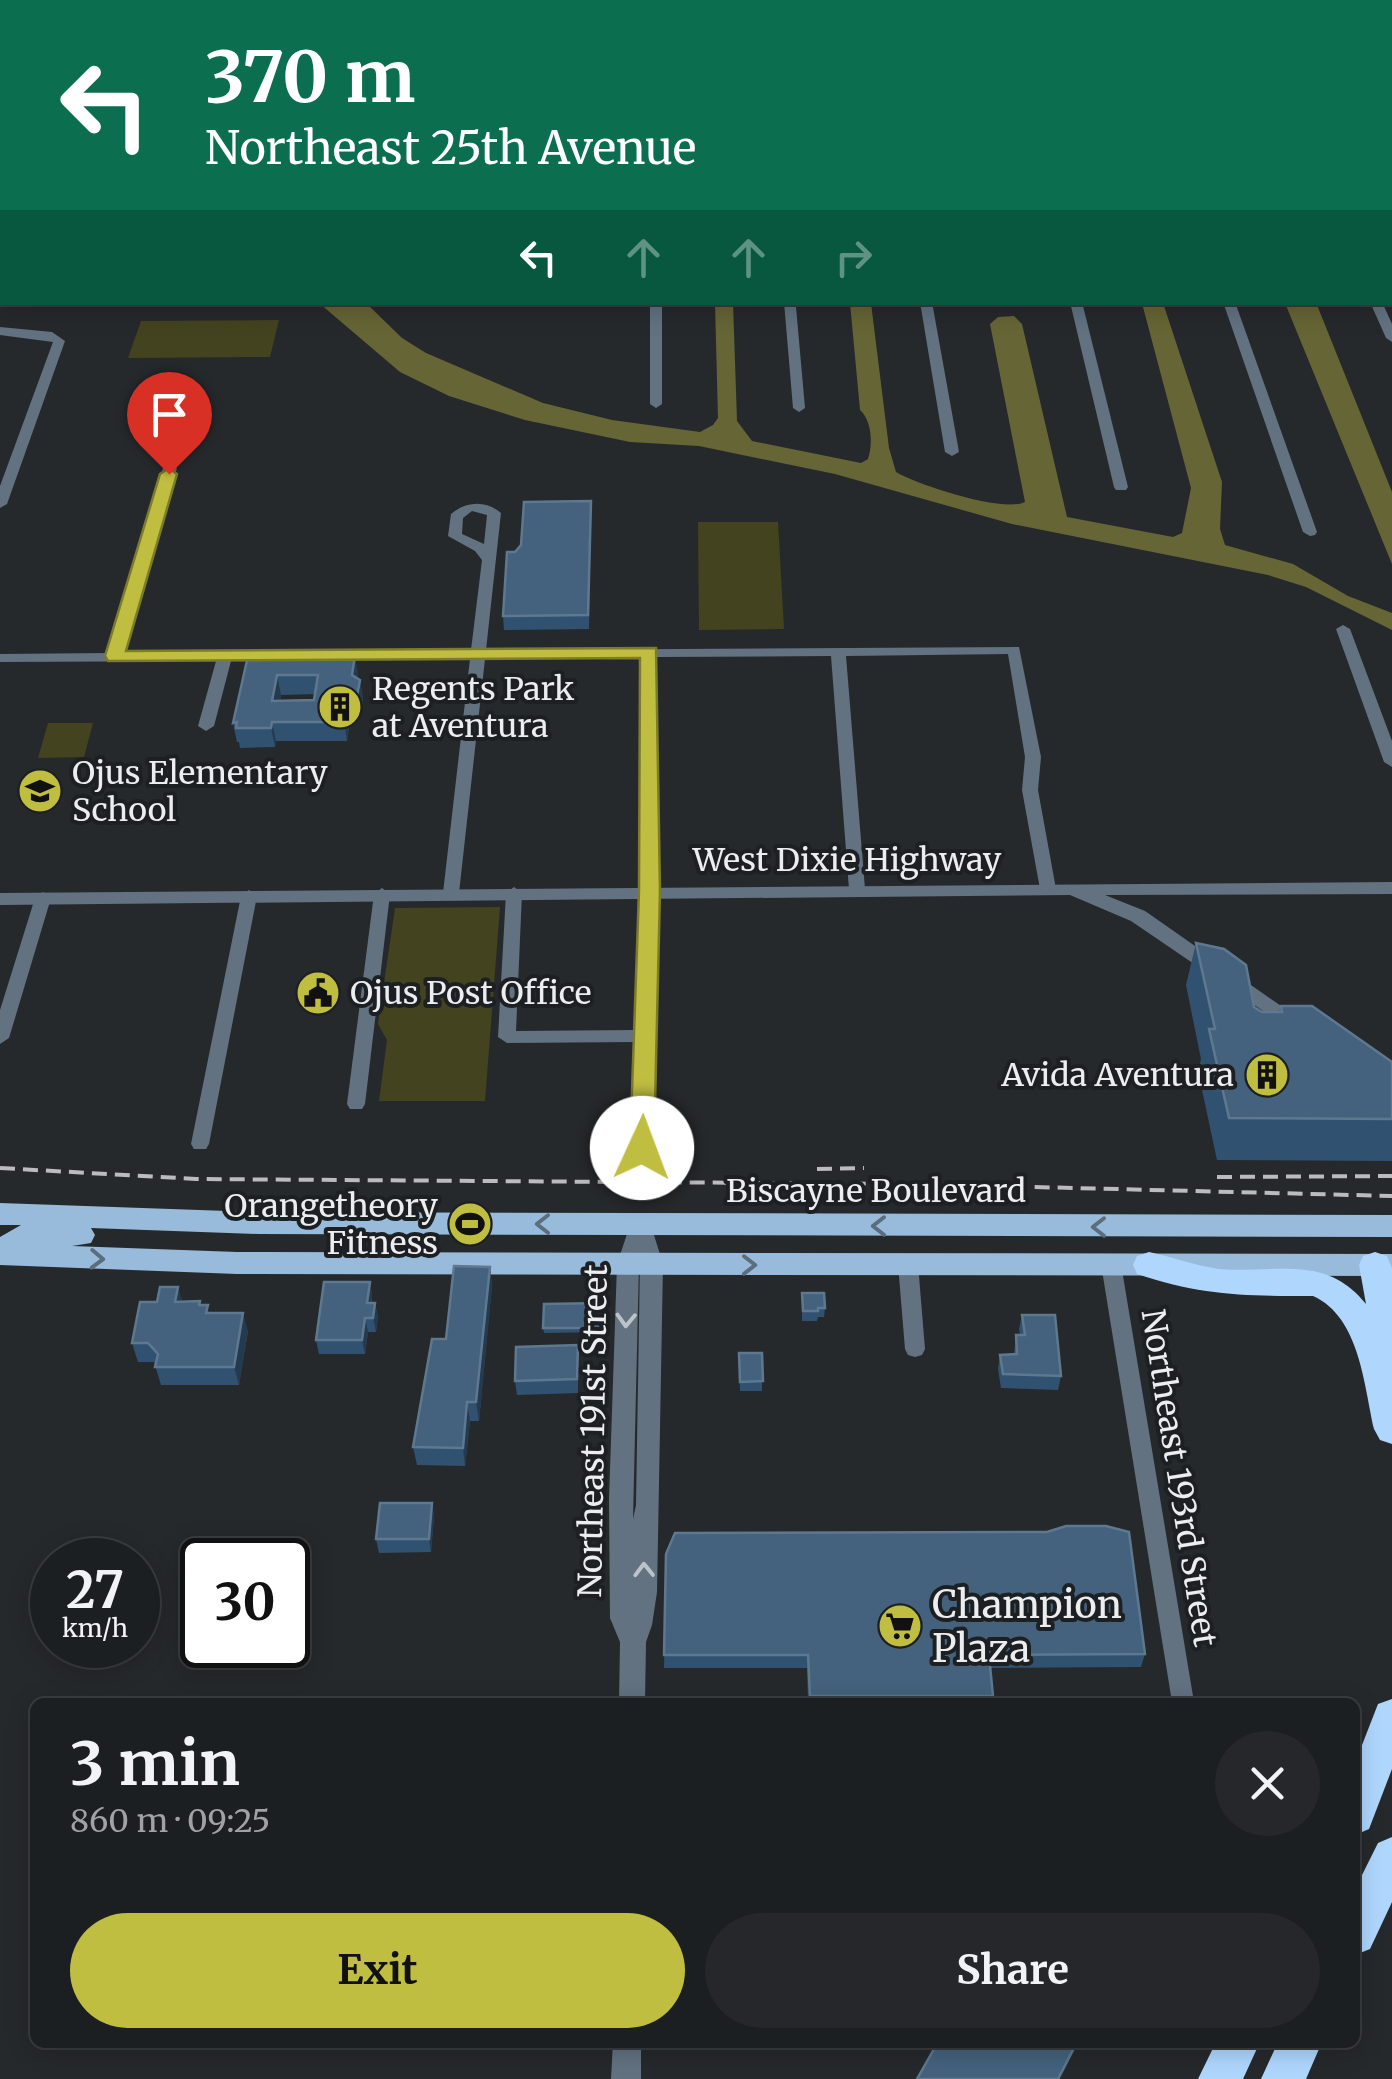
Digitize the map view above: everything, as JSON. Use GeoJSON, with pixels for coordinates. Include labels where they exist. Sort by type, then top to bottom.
{"type":"FeatureCollection","features":[{"type":"Feature","properties":{"kind":"highway"},"geometry":{"type":"LineString","coordinates":[[1149,1265],[1217,1282],[1316,1283],[1337,1292],[1367,1330],[1392,1429]]}},
{"type":"Feature","properties":{"kind":"highway"},"geometry":{"type":"LineString","coordinates":[[1383,1265],[1392,1351]]}},
{"type":"Feature","properties":{"kind":"highway"},"geometry":{"type":"LineString","coordinates":[[1360,1802],[1392,1717]]}},
{"type":"Feature","properties":{"kind":"highway"},"geometry":{"type":"LineString","coordinates":[[1360,1924],[1392,1857]]}},
{"type":"Feature","properties":{"kind":"highway"},"geometry":{"type":"LineString","coordinates":[[1220,2079],[1236,2048]]}},
{"type":"Feature","properties":{"kind":"highway"},"geometry":{"type":"LineString","coordinates":[[1284,2079],[1299,2048]]}},
{"type":"Feature","properties":{"kind":"main road"},"geometry":{"type":"LineString","coordinates":[[0,1205],[58,1217]]}},
{"type":"Feature","properties":{"kind":"main road","name":"Biscayne Boulevard"},"geometry":{"type":"LineString","coordinates":[[0,1214],[259,1223],[1382,1227]]}},
{"type":"Feature","properties":{"kind":"main road"},"geometry":{"type":"LineString","coordinates":[[0,1252],[24,1236],[195,1238],[259,1223]]}},
{"type":"Feature","properties":{"kind":"main road"},"geometry":{"type":"LineString","coordinates":[[0,1252],[220,1262],[1383,1265],[1382,1227]]}},
{"type":"Feature","properties":{"kind":"main road"},"geometry":{"type":"LineString","coordinates":[[1111,1264],[1123,1248],[1138,1244],[1249,1243],[1298,1228]]}},
{"type":"Feature","properties":{"kind":"street"},"geometry":{"type":"LineString","coordinates":[[656,305],[656,404]]}},
{"type":"Feature","properties":{"kind":"street"},"geometry":{"type":"LineString","coordinates":[[790,305],[798,408]]}},
{"type":"Feature","properties":{"kind":"street"},"geometry":{"type":"LineString","coordinates":[[927,305],[952,452]]}},
{"type":"Feature","properties":{"kind":"street"},"geometry":{"type":"LineString","coordinates":[[1077,305],[1121,487]]}},
{"type":"Feature","properties":{"kind":"street"},"geometry":{"type":"LineString","coordinates":[[1229,305],[1310,532]]}},
{"type":"Feature","properties":{"kind":"street"},"geometry":{"type":"LineString","coordinates":[[1377,305],[1392,338]]}},
{"type":"Feature","properties":{"kind":"street"},"geometry":{"type":"LineString","coordinates":[[0,331],[52,336],[59,342],[0,504]]}},
{"type":"Feature","properties":{"kind":"street"},"geometry":{"type":"LineString","coordinates":[[0,461],[17,461]]}},
{"type":"Feature","properties":{"kind":"street"},"geometry":{"type":"LineString","coordinates":[[115,656],[170,468]]}},
{"type":"Feature","properties":{"kind":"street"},"geometry":{"type":"LineString","coordinates":[[451,894],[487,557]]}},
{"type":"Feature","properties":{"kind":"street"},"geometry":{"type":"LineString","coordinates":[[1344,629],[1392,762]]}},
{"type":"Feature","properties":{"kind":"street"},"geometry":{"type":"LineString","coordinates":[[0,658],[1014,650],[1033,757],[1030,790],[1048,889]]}},
{"type":"Feature","properties":{"kind":"street"},"geometry":{"type":"LineString","coordinates":[[838,651],[857,889]]}},
{"type":"Feature","properties":{"kind":"street"},"geometry":{"type":"LineString","coordinates":[[642,1148],[650,652]]}},
{"type":"Feature","properties":{"kind":"street"},"geometry":{"type":"LineString","coordinates":[[206,726],[225,656]]}},
{"type":"Feature","properties":{"kind":"street"},"geometry":{"type":"LineString","coordinates":[[1072,889],[1392,888]]}},
{"type":"Feature","properties":{"kind":"street","name":"West Dixie Highway"},"geometry":{"type":"LineString","coordinates":[[0,898],[1072,889],[1138,916],[1314,1040]]}},
{"type":"Feature","properties":{"kind":"street"},"geometry":{"type":"LineString","coordinates":[[514,893],[507,1037],[646,1036]]}},
{"type":"Feature","properties":{"kind":"street"},"geometry":{"type":"LineString","coordinates":[[356,1104],[382,894]]}},
{"type":"Feature","properties":{"kind":"street"},"geometry":{"type":"LineString","coordinates":[[200,1144],[249,896]]}},
{"type":"Feature","properties":{"kind":"street"},"geometry":{"type":"LineString","coordinates":[[0,1038],[43,898]]}},
{"type":"Feature","properties":{"kind":"street","name":"Northeast 191st Street"},"geometry":{"type":"LineString","coordinates":[[632,1698],[633,1642],[623,1618],[621,1504],[641,1224]]}},
{"type":"Feature","properties":{"kind":"street"},"geometry":{"type":"LineString","coordinates":[[908,1264],[915,1349]]}},
{"type":"Feature","properties":{"kind":"street","name":"Northeast 193rd Street"},"geometry":{"type":"LineString","coordinates":[[1111,1264],[1182,1698]]}},
{"type":"Feature","properties":{"kind":"street"},"geometry":{"type":"LineString","coordinates":[[626,2079],[627,2048]]}},
{"type":"Feature","properties":{"kind":"shaded area"},"geometry":{"type":"Polygon","coordinates":[[[321,305],[368,305],[402,338],[426,353],[543,403],[612,420],[700,432],[718,418],[715,305],[733,305],[737,421],[752,441],[861,463],[868,459],[871,447],[867,420],[860,410],[850,305],[871,305],[889,448],[896,472],[960,496],[1014,504],[1025,502],[990,324],[998,317],[1014,316],[1022,324],[1067,517],[1173,537],[1182,533],[1191,488],[1143,307],[1162,305],[1222,482],[1220,529],[1225,545],[1293,564],[1348,596],[1392,613],[1392,630],[1306,587],[1268,575],[1012,524],[835,474],[699,446],[630,442],[525,420],[449,396],[400,372],[321,305]]]}},
{"type":"Feature","properties":{"kind":"shaded area"},"geometry":{"type":"Polygon","coordinates":[[[1286,305],[1317,305],[1392,492],[1392,564],[1286,305]]]}},
{"type":"Feature","properties":{"kind":"shaded area"},"geometry":{"type":"Polygon","coordinates":[[[279,320],[270,357],[128,358],[141,321],[279,320]]]}},
{"type":"Feature","properties":{"kind":"shaded area"},"geometry":{"type":"Polygon","coordinates":[[[698,522],[778,522],[784,629],[699,630],[698,522]]]}},
{"type":"Feature","properties":{"kind":"shaded area"},"geometry":{"type":"Polygon","coordinates":[[[48,723],[93,723],[84,757],[38,758],[48,723]]]}},
{"type":"Feature","properties":{"kind":"shaded area"},"geometry":{"type":"Polygon","coordinates":[[[500,907],[485,1101],[379,1101],[387,1040],[378,1024],[395,908],[500,907]]]}},
{"type":"Feature","properties":{"kind":"building"},"geometry":{"type":"Polygon","coordinates":[[[591,501],[588,615],[503,616],[507,552],[515,552],[521,545],[524,502],[591,501]]]}},
{"type":"Feature","properties":{"kind":"building"},"geometry":{"type":"Polygon","coordinates":[[[355,655],[352,675],[360,680],[357,696],[347,701],[344,722],[272,722],[271,728],[236,728],[237,722],[233,723],[248,656],[355,655]],[[277,675],[272,701],[314,700],[318,675],[277,675]]]}},
{"type":"Feature","properties":{"kind":"building"},"geometry":{"type":"Polygon","coordinates":[[[1196,943],[1224,949],[1246,965],[1254,1007],[1262,1012],[1282,1012],[1281,1006],[1312,1006],[1392,1062],[1392,1119],[1229,1118],[1209,1029],[1215,1029],[1196,943]]]}},
{"type":"Feature","properties":{"kind":"building"},"geometry":{"type":"Polygon","coordinates":[[[454,1266],[490,1267],[476,1402],[467,1402],[463,1448],[413,1447],[432,1339],[446,1339],[454,1266]]]}},
{"type":"Feature","properties":{"kind":"building"},"geometry":{"type":"Polygon","coordinates":[[[324,1282],[370,1282],[367,1303],[375,1303],[373,1318],[365,1318],[362,1340],[316,1340],[324,1282]]]}},
{"type":"Feature","properties":{"kind":"building"},"geometry":{"type":"Polygon","coordinates":[[[160,1287],[178,1287],[175,1302],[200,1301],[199,1305],[208,1305],[206,1313],[243,1313],[234,1367],[155,1367],[158,1354],[148,1343],[132,1343],[140,1302],[157,1302],[160,1287]]]}},
{"type":"Feature","properties":{"kind":"building"},"geometry":{"type":"Polygon","coordinates":[[[802,1293],[824,1293],[825,1308],[803,1311],[802,1293]]]}},
{"type":"Feature","properties":{"kind":"building"},"geometry":{"type":"Polygon","coordinates":[[[603,1303],[602,1328],[543,1328],[544,1304],[603,1303]]]}},
{"type":"Feature","properties":{"kind":"building"},"geometry":{"type":"Polygon","coordinates":[[[1022,1315],[1055,1315],[1061,1376],[1003,1374],[1000,1355],[1017,1354],[1016,1335],[1025,1335],[1022,1315]]]}},
{"type":"Feature","properties":{"kind":"building"},"geometry":{"type":"Polygon","coordinates":[[[578,1345],[577,1379],[515,1381],[516,1347],[578,1345]]]}},
{"type":"Feature","properties":{"kind":"building"},"geometry":{"type":"Polygon","coordinates":[[[739,1353],[762,1353],[763,1381],[740,1382],[739,1353]]]}},
{"type":"Feature","properties":{"kind":"building"},"geometry":{"type":"Polygon","coordinates":[[[380,1503],[432,1503],[429,1539],[376,1539],[380,1503]]]}},
{"type":"Feature","properties":{"kind":"building","name":"Champion Plaza"},"geometry":{"type":"Polygon","coordinates":[[[1066,1526],[1106,1526],[1129,1532],[1145,1654],[989,1655],[993,1696],[810,1696],[808,1655],[664,1655],[666,1554],[675,1533],[1047,1532],[1066,1526]]]}},
{"type":"Feature","properties":{"kind":"building"},"geometry":{"type":"Polygon","coordinates":[[[935,2048],[1074,2048],[1058,2079],[917,2079],[935,2048]]]}},
{"type":"Feature","properties":{"kind":"railway"},"geometry":{"type":"LineString","coordinates":[[0,1168],[196,1179],[915,1184],[1392,1196]]}},
{"type":"Feature","properties":{"kind":"railway"},"geometry":{"type":"LineString","coordinates":[[817,1169],[864,1168]]}},
{"type":"Feature","properties":{"kind":"railway"},"geometry":{"type":"LineString","coordinates":[[1217,1177],[1392,1176]]}},
{"type":"Feature","properties":{"kind":"place","name":"Regents Park at Aventura"},"geometry":{"type":"Point","coordinates":[340,707]}},
{"type":"Feature","properties":{"kind":"place","name":"Ojus Elementary School"},"geometry":{"type":"Point","coordinates":[40,791]}},
{"type":"Feature","properties":{"kind":"place","name":"Ojus Post Office"},"geometry":{"type":"Point","coordinates":[318,993]}},
{"type":"Feature","properties":{"kind":"place","name":"Avida Aventura"},"geometry":{"type":"Point","coordinates":[1267,1075]}},
{"type":"Feature","properties":{"kind":"place","name":"Orangetheory Fitness"},"geometry":{"type":"Point","coordinates":[470,1224]}},
{"type":"Feature","properties":{"kind":"place","name":"Champion Plaza"},"geometry":{"type":"Point","coordinates":[900,1626]}},
{"type":"Feature","properties":{"kind":"route"},"geometry":{"type":"LineString","coordinates":[[169,474],[115,656],[650,652],[642,1148]]}}]}
